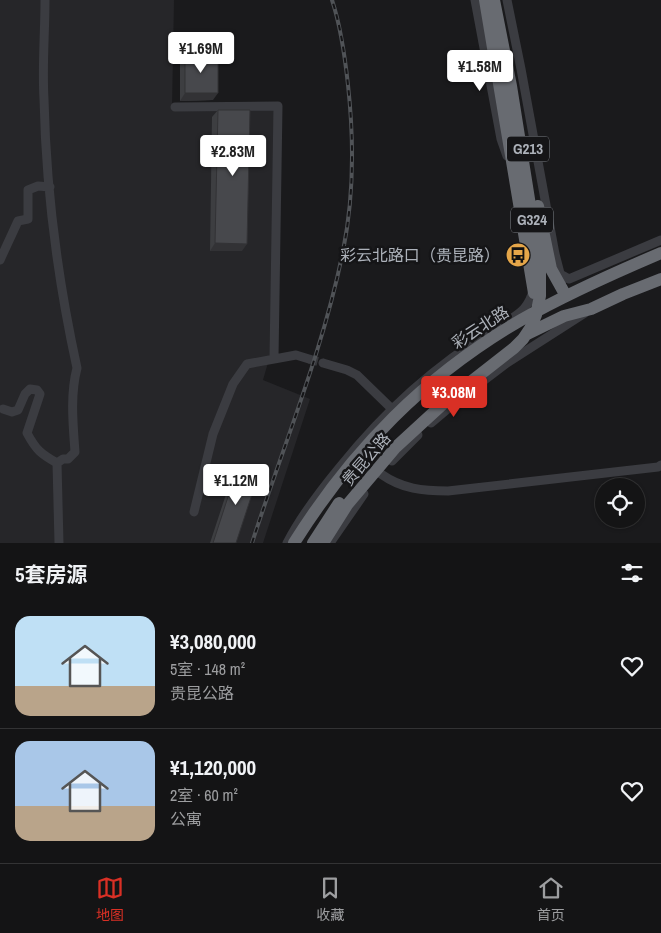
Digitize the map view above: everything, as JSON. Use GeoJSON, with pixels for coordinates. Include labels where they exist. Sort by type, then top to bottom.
{"type":"FeatureCollection","features":[{"type":"Feature","properties":{"kind":"highway","name":"G213"},"geometry":{"type":"LineString","coordinates":[[485,0],[536,312]]}},
{"type":"Feature","properties":{"kind":"highway","name":"G213"},"geometry":{"type":"LineString","coordinates":[[495,0],[514,76],[556,272],[566,296]]}},
{"type":"Feature","properties":{"kind":"highway","name":"贵昆公路"},"geometry":{"type":"LineString","coordinates":[[323,543],[347,506],[403,440],[452,396],[518,343],[531,327],[536,315],[540,296],[540,268],[511,86],[495,0]]}},
{"type":"Feature","properties":{"kind":"highway","name":"彩云北路"},"geometry":{"type":"LineString","coordinates":[[290,542],[373,437],[402,408],[459,361],[482,344],[536,312],[566,296],[661,253]]}},
{"type":"Feature","properties":{"kind":"highway"},"geometry":{"type":"LineString","coordinates":[[530,269],[536,276],[541,277],[556,272]]}},
{"type":"Feature","properties":{"kind":"highway"},"geometry":{"type":"LineString","coordinates":[[622,270],[611,278],[609,283],[614,292],[623,294]]}},
{"type":"Feature","properties":{"kind":"highway","name":"彩云北路"},"geometry":{"type":"LineString","coordinates":[[313,543],[346,494],[378,454],[478,365],[513,342],[544,325],[564,316],[591,309],[661,279]]}},
{"type":"Feature","properties":{"kind":"highway"},"geometry":{"type":"LineString","coordinates":[[521,313],[536,312]]}},
{"type":"Feature","properties":{"kind":"street"},"geometry":{"type":"LineString","coordinates":[[45,0],[44,99],[50,187],[60,278],[77,368],[74,378],[72,417],[75,452],[68,459],[57,463]]}},
{"type":"Feature","properties":{"kind":"street"},"geometry":{"type":"LineString","coordinates":[[475,0],[501,139],[514,176]]}},
{"type":"Feature","properties":{"kind":"street"},"geometry":{"type":"LineString","coordinates":[[507,0],[555,254],[556,272],[570,279],[661,240]]}},
{"type":"Feature","properties":{"kind":"street"},"geometry":{"type":"LineString","coordinates":[[175,106],[278,106],[274,358]]}},
{"type":"Feature","properties":{"kind":"street"},"geometry":{"type":"LineString","coordinates":[[0,260],[18,221],[28,219],[28,190],[38,186],[50,187]]}},
{"type":"Feature","properties":{"kind":"street"},"geometry":{"type":"LineString","coordinates":[[290,542],[324,486],[359,444],[392,409],[442,364],[521,313],[529,304],[533,291]]}},
{"type":"Feature","properties":{"kind":"street"},"geometry":{"type":"LineString","coordinates":[[330,543],[361,497],[398,454],[430,423],[507,363],[568,326],[591,309]]}},
{"type":"Feature","properties":{"kind":"street"},"geometry":{"type":"LineString","coordinates":[[194,512],[213,434],[233,384],[247,364],[296,355],[309,358]]}},
{"type":"Feature","properties":{"kind":"street"},"geometry":{"type":"LineString","coordinates":[[323,363],[357,375],[392,409]]}},
{"type":"Feature","properties":{"kind":"street"},"geometry":{"type":"LineString","coordinates":[[3,409],[12,412],[18,410],[25,394],[30,390],[37,390],[40,394],[27,433],[34,447],[42,455],[57,463]]}},
{"type":"Feature","properties":{"kind":"street"},"geometry":{"type":"LineString","coordinates":[[57,463],[59,543]]}},
{"type":"Feature","properties":{"kind":"street"},"geometry":{"type":"LineString","coordinates":[[381,474],[404,486],[420,491],[448,492],[661,465]]}},
{"type":"Feature","properties":{"kind":"shaded area"},"geometry":{"type":"Polygon","coordinates":[[[0,0],[174,0],[172,108],[275,108],[272,349],[263,380],[310,399],[263,543],[0,543],[0,0]]]}},
{"type":"Feature","properties":{"kind":"building"},"geometry":{"type":"Polygon","coordinates":[[[185,55],[218,55],[218,93],[185,93],[185,55]]]}},
{"type":"Feature","properties":{"kind":"building"},"geometry":{"type":"Polygon","coordinates":[[[218,110],[250,110],[247,244],[215,243],[218,110]]]}},
{"type":"Feature","properties":{"kind":"building"},"geometry":{"type":"Polygon","coordinates":[[[238,466],[259,473],[236,543],[213,543],[238,466]]]}},
{"type":"Feature","properties":{"kind":"tunnel"},"geometry":{"type":"LineString","coordinates":[[309,359],[323,363]]}},
{"type":"Feature","properties":{"kind":"railway"},"geometry":{"type":"LineString","coordinates":[[252,543],[314,362],[335,288],[347,231],[352,168],[351,127],[344,53],[332,0]]}},
{"type":"Feature","properties":{"kind":"place","name":"彩云北路口（贵昆路）"},"geometry":{"type":"Point","coordinates":[518,255]}}]}
